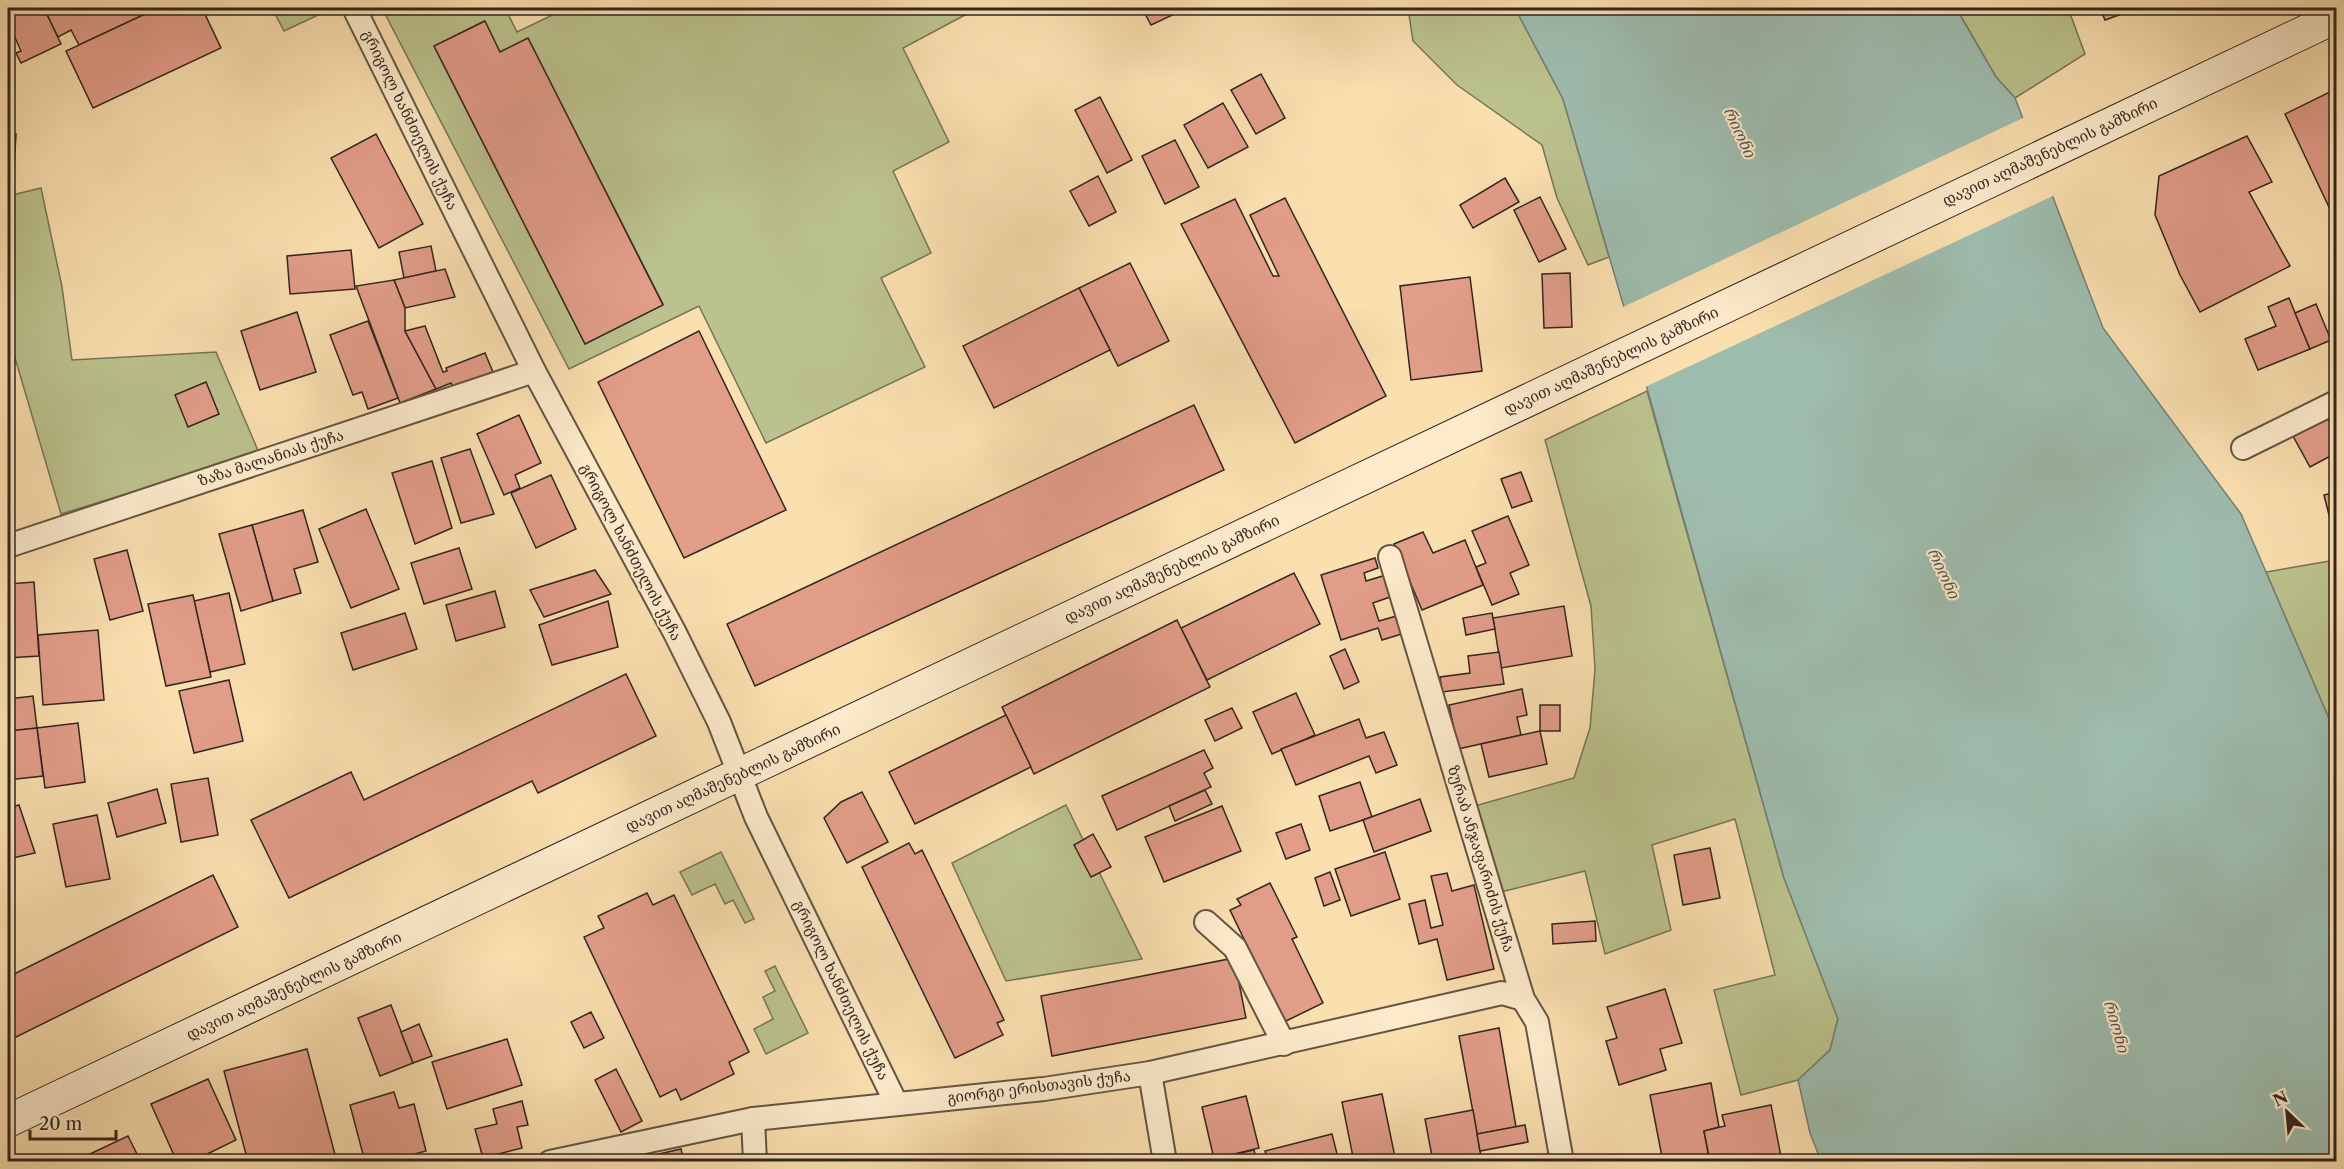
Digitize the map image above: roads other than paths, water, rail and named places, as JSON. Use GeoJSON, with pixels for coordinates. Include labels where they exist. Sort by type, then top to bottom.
{"type":"FeatureCollection","features":[{"type":"Feature","properties":{"kind":"main road","name":"დავით აღმაშენებლის გამზირი"},"geometry":{"type":"LineString","coordinates":[[8,1120],[2337,17]]}},
{"type":"Feature","properties":{"kind":"street","name":"გრიგოლ ხანძთელის ქუჩა"},"geometry":{"type":"LineString","coordinates":[[354,8],[534,371],[675,633],[719,722],[756,816],[896,1103]]}},
{"type":"Feature","properties":{"kind":"street","name":"ზაზა მალანიას ქუჩა"},"geometry":{"type":"LineString","coordinates":[[8,546],[534,371]]}},
{"type":"Feature","properties":{"kind":"street"},"geometry":{"type":"LineString","coordinates":[[2243,448],[2337,402]]}},
{"type":"Feature","properties":{"kind":"street","name":"ზურაბ ანჯაფარიძის ქუჩა"},"geometry":{"type":"LineString","coordinates":[[1390,557],[1523,999],[1537,1022],[1562,1161]]}},
{"type":"Feature","properties":{"kind":"street"},"geometry":{"type":"LineString","coordinates":[[1206,922],[1235,948],[1284,1044]]}},
{"type":"Feature","properties":{"kind":"street","name":"გიორგი ერისთავის ქუჩა"},"geometry":{"type":"LineString","coordinates":[[550,1161],[753,1119],[1044,1089],[1150,1073],[1502,993],[1523,999]]}},
{"type":"Feature","properties":{"kind":"street"},"geometry":{"type":"LineString","coordinates":[[1150,1073],[1165,1161]]}},
{"type":"Feature","properties":{"kind":"street"},"geometry":{"type":"LineString","coordinates":[[753,1119],[755,1161]]}},
{"type":"Feature","properties":{"kind":"water","name":"რიონი"},"geometry":{"type":"Polygon","coordinates":[[[1515,8],[1956,8],[1996,77],[2015,98],[2103,328],[2241,514],[2336,735],[2336,1161],[1821,1161],[1810,1133],[1798,1080],[1830,1050],[1838,1019],[1784,878],[1633,338],[1563,99],[1515,8]]]}}]}
